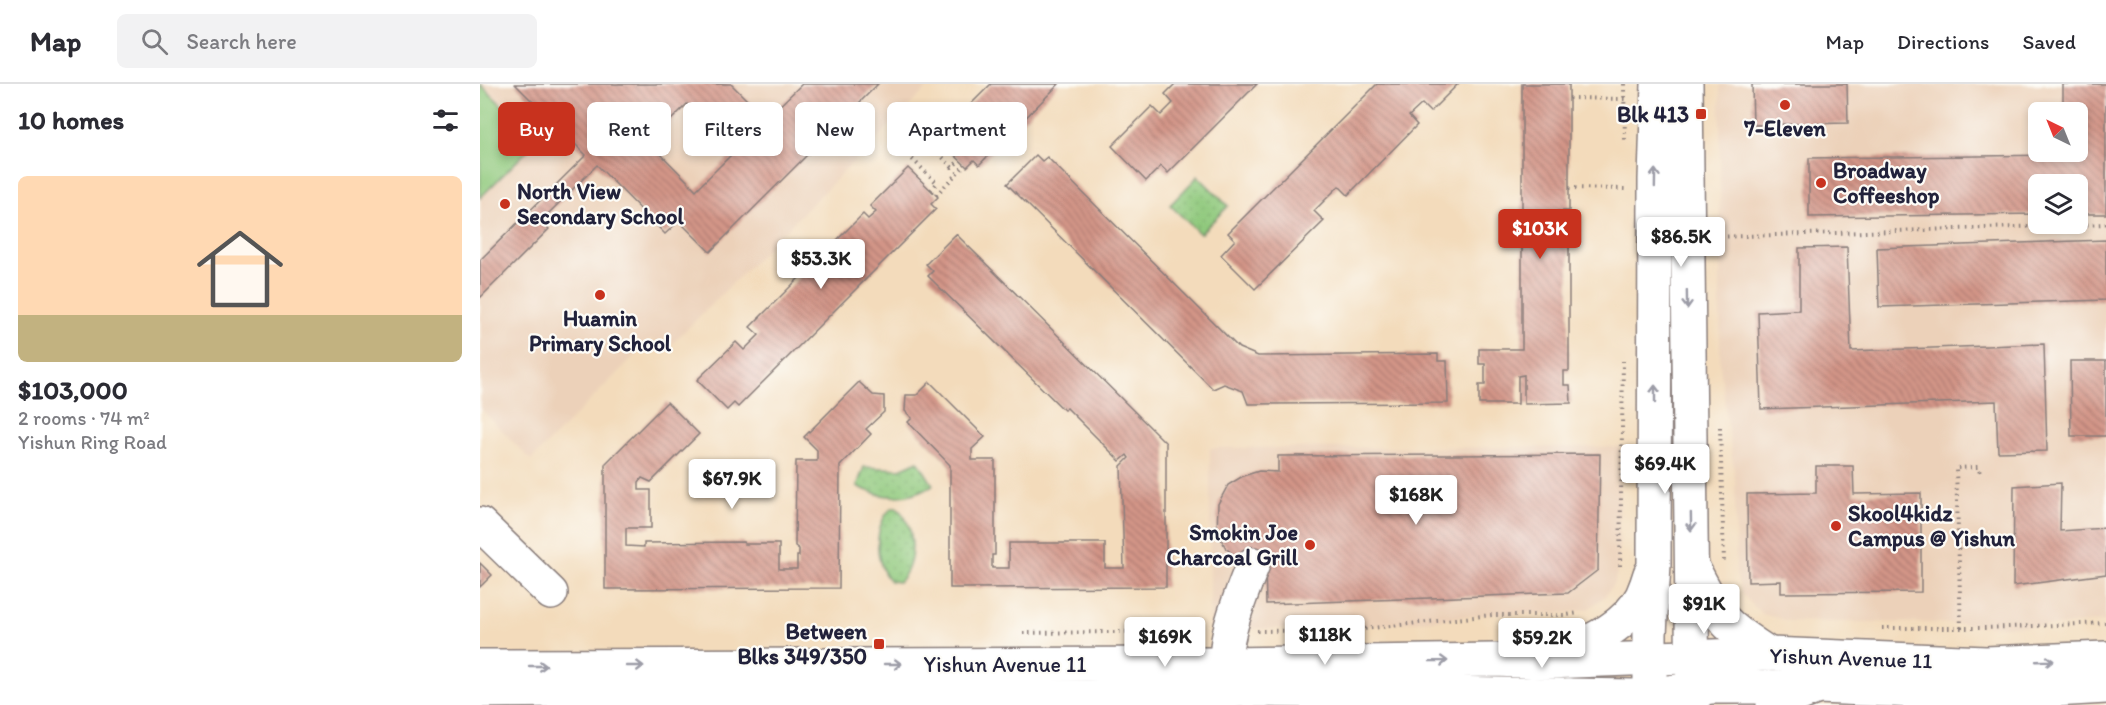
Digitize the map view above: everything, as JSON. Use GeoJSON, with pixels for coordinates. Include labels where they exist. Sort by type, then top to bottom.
{"type":"FeatureCollection","features":[{"type":"Feature","properties":{"kind":"street"},"geometry":{"type":"LineString","coordinates":[[1650,699],[1654,564],[1655,179],[1658,84]]}},
{"type":"Feature","properties":{"kind":"street"},"geometry":{"type":"LineString","coordinates":[[1686,84],[1693,697]]}},
{"type":"Feature","properties":{"kind":"street"},"geometry":{"type":"LineString","coordinates":[[480,524],[550,593]]}},
{"type":"Feature","properties":{"kind":"street"},"geometry":{"type":"LineString","coordinates":[[1246,690],[1230,677],[1227,664],[1253,564]]}},
{"type":"Feature","properties":{"kind":"street"},"geometry":{"type":"LineString","coordinates":[[1546,662],[1602,635],[1624,620],[1641,597],[1654,564]]}},
{"type":"Feature","properties":{"kind":"street"},"geometry":{"type":"LineString","coordinates":[[1692,567],[1726,622],[1769,654]]}},
{"type":"Feature","properties":{"kind":"street"},"geometry":{"type":"LineString","coordinates":[[1237,620],[1249,641],[1261,654],[1284,662]]}},
{"type":"Feature","properties":{"kind":"street","name":"Yishun Avenue 11"},"geometry":{"type":"LineString","coordinates":[[480,666],[1227,664],[1494,660],[1546,662],[1769,654],[1986,663],[2106,658]]}},
{"type":"Feature","properties":{"kind":"street"},"geometry":{"type":"LineString","coordinates":[[1494,660],[1512,679],[1515,694]]}},
{"type":"Feature","properties":{"kind":"street","name":"Yishun Avenue 11"},"geometry":{"type":"LineString","coordinates":[[480,691],[575,690],[1087,697],[1246,690],[1515,694],[1577,700],[1635,696],[1650,699],[1693,697],[1711,687],[1818,687],[1986,694],[2106,687]]}},
{"type":"Feature","properties":{"kind":"street"},"geometry":{"type":"LineString","coordinates":[[1773,705],[1818,687]]}},
{"type":"Feature","properties":{"kind":"path"},"geometry":{"type":"LineString","coordinates":[[1624,84],[1625,145]]}},
{"type":"Feature","properties":{"kind":"path"},"geometry":{"type":"LineString","coordinates":[[1569,98],[1625,99]]}},
{"type":"Feature","properties":{"kind":"path"},"geometry":{"type":"LineString","coordinates":[[931,190],[937,183],[912,158],[928,142],[952,167],[960,160]]}},
{"type":"Feature","properties":{"kind":"path"},"geometry":{"type":"LineString","coordinates":[[936,195],[964,165]]}},
{"type":"Feature","properties":{"kind":"path"},"geometry":{"type":"LineString","coordinates":[[1625,199],[1626,179]]}},
{"type":"Feature","properties":{"kind":"path"},"geometry":{"type":"LineString","coordinates":[[1569,188],[1625,189]]}},
{"type":"Feature","properties":{"kind":"path"},"geometry":{"type":"LineString","coordinates":[[1708,237],[2106,224]]}},
{"type":"Feature","properties":{"kind":"path"},"geometry":{"type":"LineString","coordinates":[[1618,573],[1621,565],[1623,355]]}},
{"type":"Feature","properties":{"kind":"path"},"geometry":{"type":"LineString","coordinates":[[1961,627],[1956,468],[1978,467],[1980,473]]}},
{"type":"Feature","properties":{"kind":"path"},"geometry":{"type":"LineString","coordinates":[[1019,634],[1237,620],[1354,630],[1492,615],[1567,615],[1589,611]]}},
{"type":"Feature","properties":{"kind":"path"},"geometry":{"type":"LineString","coordinates":[[1870,628],[2106,623]]}},
{"type":"Feature","properties":{"kind":"shaded area","name":"Huamin Primary School"},"geometry":{"type":"Polygon","coordinates":[[[480,84],[931,84],[913,102],[887,102],[887,128],[875,140],[875,102],[795,102],[795,156],[859,156],[665,351],[651,339],[531,460],[480,408],[480,84]]]}},
{"type":"Feature","properties":{"kind":"shaded area"},"geometry":{"type":"Polygon","coordinates":[[[1720,84],[2106,84],[2106,621],[2058,626],[1998,626],[1789,621],[1762,614],[1742,594],[1736,573],[1735,479],[1720,366],[1720,84]]]}},
{"type":"Feature","properties":{"kind":"shaded area"},"geometry":{"type":"Polygon","coordinates":[[[1620,447],[1619,563],[1615,581],[1605,596],[1588,609],[1567,613],[1493,614],[1351,628],[1210,629],[1210,448],[1620,447]]]}},
{"type":"Feature","properties":{"kind":"green space"},"geometry":{"type":"Polygon","coordinates":[[[480,84],[499,102],[498,156],[522,156],[480,198],[480,84]]]}},
{"type":"Feature","properties":{"kind":"green space"},"geometry":{"type":"Polygon","coordinates":[[[1198,176],[1228,206],[1200,234],[1170,205],[1198,176]]]}},
{"type":"Feature","properties":{"kind":"green space"},"geometry":{"type":"Polygon","coordinates":[[[918,461],[933,485],[923,490],[905,496],[886,496],[857,486],[864,467],[900,469],[918,461]]]}},
{"type":"Feature","properties":{"kind":"green space"},"geometry":{"type":"Polygon","coordinates":[[[892,508],[897,508],[903,515],[911,534],[909,565],[899,582],[890,581],[881,565],[879,555],[881,524],[892,508]]]}},
{"type":"Feature","properties":{"kind":"building"},"geometry":{"type":"Polygon","coordinates":[[[515,84],[731,84],[749,102],[683,102],[683,108],[671,120],[671,102],[587,102],[587,156],[663,156],[696,190],[730,156],[783,156],[783,102],[802,84],[878,84],[860,102],[795,102],[795,156],[806,156],[710,252],[679,221],[665,234],[597,165],[541,221],[549,229],[480,298],[480,260],[586,155],[575,144],[575,102],[533,102],[515,84]]]}},
{"type":"Feature","properties":{"kind":"building"},"geometry":{"type":"Polygon","coordinates":[[[991,84],[1059,84],[1027,116],[1027,102],[973,102],[991,84]]]}},
{"type":"Feature","properties":{"kind":"building"},"geometry":{"type":"Polygon","coordinates":[[[1175,84],[1257,84],[1168,173],[1161,166],[1146,181],[1112,146],[1152,106],[1161,115],[1173,103],[1165,94],[1175,84]]]}},
{"type":"Feature","properties":{"kind":"building"},"geometry":{"type":"Polygon","coordinates":[[[1377,84],[1458,84],[1430,112],[1422,104],[1409,116],[1417,125],[1348,195],[1339,186],[1314,211],[1324,221],[1255,289],[1221,255],[1235,240],[1228,233],[1377,84]]]}},
{"type":"Feature","properties":{"kind":"building"},"geometry":{"type":"Polygon","coordinates":[[[1522,84],[1569,84],[1569,211],[1558,211],[1558,232],[1569,232],[1569,371],[1564,371],[1564,385],[1570,385],[1571,403],[1524,404],[1524,375],[1518,376],[1518,404],[1479,404],[1479,385],[1485,385],[1485,364],[1479,364],[1479,349],[1522,349],[1522,84]]]}},
{"type":"Feature","properties":{"kind":"building"},"geometry":{"type":"Polygon","coordinates":[[[1752,84],[1847,84],[1848,123],[1753,125],[1752,84]]]}},
{"type":"Feature","properties":{"kind":"building"},"geometry":{"type":"Polygon","coordinates":[[[2063,84],[2106,84],[2106,214],[2088,214],[2088,174],[2028,174],[2028,214],[1809,217],[1809,158],[2028,155],[2028,162],[2088,162],[2088,102],[2063,102],[2063,84]]]}},
{"type":"Feature","properties":{"kind":"building"},"geometry":{"type":"Polygon","coordinates":[[[1036,155],[1042,161],[1047,157],[1239,348],[1258,356],[1438,354],[1438,361],[1447,361],[1448,403],[1248,404],[1243,391],[1224,384],[1213,389],[1007,184],[1036,155]]]}},
{"type":"Feature","properties":{"kind":"building"},"geometry":{"type":"Polygon","coordinates":[[[956,156],[988,156],[979,165],[974,160],[967,167],[956,156]]]}},
{"type":"Feature","properties":{"kind":"building"},"geometry":{"type":"Polygon","coordinates":[[[908,168],[938,197],[931,204],[936,209],[738,407],[734,403],[727,410],[697,380],[736,342],[744,350],[759,335],[750,327],[863,214],[868,219],[876,212],[870,206],[908,168]]]}},
{"type":"Feature","properties":{"kind":"building"},"geometry":{"type":"Polygon","coordinates":[[[956,234],[1166,443],[1166,587],[950,588],[950,465],[908,422],[912,418],[905,411],[906,395],[917,395],[930,382],[985,437],[972,449],[972,460],[995,460],[995,555],[992,555],[992,568],[1009,568],[1009,543],[1105,543],[1105,568],[1124,568],[1121,466],[1129,458],[1127,455],[1120,461],[1067,408],[1064,410],[928,276],[933,271],[926,264],[956,234]]]}},
{"type":"Feature","properties":{"kind":"building"},"geometry":{"type":"Polygon","coordinates":[[[2106,240],[2106,300],[1879,307],[1877,248],[2106,240]]]}},
{"type":"Feature","properties":{"kind":"building"},"geometry":{"type":"Polygon","coordinates":[[[1847,247],[1851,351],[2044,344],[2047,451],[1998,452],[1996,401],[1761,409],[1758,312],[1799,310],[1799,248],[1847,247]]]}},
{"type":"Feature","properties":{"kind":"building"},"geometry":{"type":"Polygon","coordinates":[[[2070,361],[2106,361],[2106,436],[2071,436],[2070,361]]]}},
{"type":"Feature","properties":{"kind":"building"},"geometry":{"type":"Polygon","coordinates":[[[859,382],[873,395],[884,396],[884,412],[866,429],[871,434],[840,466],[839,588],[605,589],[605,464],[667,402],[699,434],[651,482],[642,478],[639,482],[639,490],[651,490],[651,528],[626,528],[626,546],[644,547],[644,543],[779,544],[779,569],[797,569],[799,549],[795,546],[796,461],[817,461],[817,450],[804,437],[859,382]]]}},
{"type":"Feature","properties":{"kind":"building"},"geometry":{"type":"Polygon","coordinates":[[[1600,454],[1598,570],[1568,593],[1266,604],[1265,564],[1239,560],[1226,548],[1217,532],[1218,504],[1228,485],[1243,476],[1259,471],[1278,472],[1278,456],[1600,454]]]}},
{"type":"Feature","properties":{"kind":"building"},"geometry":{"type":"Polygon","coordinates":[[[1816,466],[1853,466],[1854,494],[1921,493],[1921,592],[1781,593],[1781,581],[1748,582],[1747,494],[1816,493],[1816,466]]]}},
{"type":"Feature","properties":{"kind":"building"},"geometry":{"type":"Polygon","coordinates":[[[2061,483],[2060,531],[2106,528],[2106,574],[2013,586],[2014,486],[2061,483]]]}},
{"type":"Feature","properties":{"kind":"building"},"geometry":{"type":"Polygon","coordinates":[[[480,563],[492,575],[480,587],[480,563]]]}},
{"type":"Feature","properties":{"kind":"place","name":"7-Eleven"},"geometry":{"type":"Point","coordinates":[1785,105]}},
{"type":"Feature","properties":{"kind":"place","name":"Blk 413"},"geometry":{"type":"Point","coordinates":[1701,114]}},
{"type":"Feature","properties":{"kind":"place","name":"Broadway Coffeeshop"},"geometry":{"type":"Point","coordinates":[1821,183]}},
{"type":"Feature","properties":{"kind":"place","name":"North View Secondary School"},"geometry":{"type":"Point","coordinates":[505,204]}},
{"type":"Feature","properties":{"kind":"place","name":"Huamin Primary School"},"geometry":{"type":"Point","coordinates":[600,295]}},
{"type":"Feature","properties":{"kind":"place","name":"Skool4kidz Campus @ Yishun"},"geometry":{"type":"Point","coordinates":[1836,526]}},
{"type":"Feature","properties":{"kind":"place","name":"Smokin Joe Charcoal Grill"},"geometry":{"type":"Point","coordinates":[1310,545]}},
{"type":"Feature","properties":{"kind":"place","name":"Between Blks 349/350"},"geometry":{"type":"Point","coordinates":[879,644]}}]}
